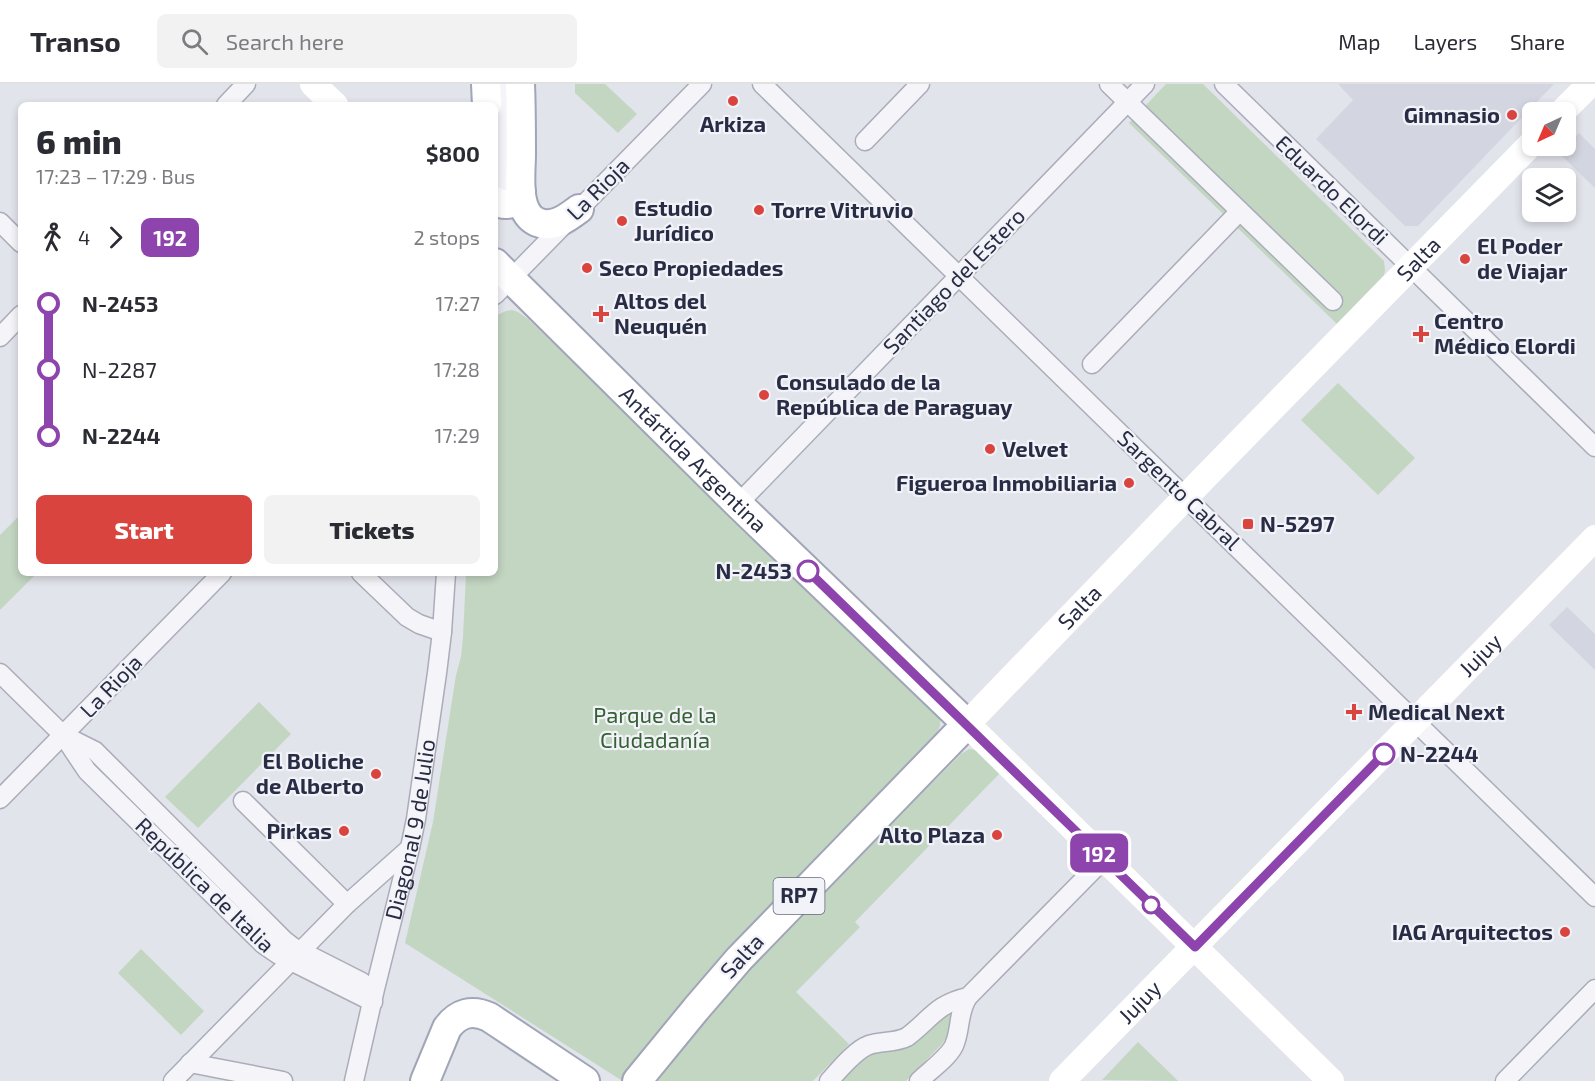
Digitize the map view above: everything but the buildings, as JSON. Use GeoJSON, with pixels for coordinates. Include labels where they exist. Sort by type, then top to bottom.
{"type":"FeatureCollection","features":[{"type":"Feature","properties":{"kind":"main road"},"geometry":{"type":"LineString","coordinates":[[486,84],[487,102]]}},
{"type":"Feature","properties":{"kind":"main road"},"geometry":{"type":"LineString","coordinates":[[520,84],[506,195],[530,217],[541,223],[562,221],[579,209]]}},
{"type":"Feature","properties":{"kind":"main road","name":"Antártida Argentina"},"geometry":{"type":"LineString","coordinates":[[500,279],[967,724]]}},
{"type":"Feature","properties":{"kind":"main road","name":"Salta"},"geometry":{"type":"LineString","coordinates":[[637,1081],[739,959],[967,724]]}},
{"type":"Feature","properties":{"kind":"main road"},"geometry":{"type":"LineString","coordinates":[[425,1081],[447,1028],[458,1016],[466,1012],[475,1012],[489,1017],[585,1081]]}},
{"type":"Feature","properties":{"kind":"street"},"geometry":{"type":"LineString","coordinates":[[229,102],[246,84]]}},
{"type":"Feature","properties":{"kind":"street"},"geometry":{"type":"LineString","coordinates":[[313,84],[331,102]]}},
{"type":"Feature","properties":{"kind":"street"},"geometry":{"type":"LineString","coordinates":[[503,84],[506,195]]}},
{"type":"Feature","properties":{"kind":"street","name":"La Rioja"},"geometry":{"type":"LineString","coordinates":[[500,279],[579,209],[702,84]]}},
{"type":"Feature","properties":{"kind":"street","name":"Sargento Cabral"},"geometry":{"type":"LineString","coordinates":[[762,84],[1595,897]]}},
{"type":"Feature","properties":{"kind":"street"},"geometry":{"type":"LineString","coordinates":[[865,141],[920,84]]}},
{"type":"Feature","properties":{"kind":"street"},"geometry":{"type":"LineString","coordinates":[[1109,84],[1333,301]]}},
{"type":"Feature","properties":{"kind":"street","name":"Santiago del Estero"},"geometry":{"type":"LineString","coordinates":[[738,504],[1145,84]]}},
{"type":"Feature","properties":{"kind":"street","name":"Eduardo Elordi"},"geometry":{"type":"LineString","coordinates":[[1224,84],[1595,447]]}},
{"type":"Feature","properties":{"kind":"street"},"geometry":{"type":"LineString","coordinates":[[1572,102],[1590,84]]}},
{"type":"Feature","properties":{"kind":"street","name":"Salta"},"geometry":{"type":"LineString","coordinates":[[967,724],[1522,153]]}},
{"type":"Feature","properties":{"kind":"street"},"geometry":{"type":"LineString","coordinates":[[1092,364],[1240,211]]}},
{"type":"Feature","properties":{"kind":"street"},"geometry":{"type":"LineString","coordinates":[[0,222],[18,240]]}},
{"type":"Feature","properties":{"kind":"street"},"geometry":{"type":"LineString","coordinates":[[0,337],[18,318]]}},
{"type":"Feature","properties":{"kind":"street","name":"Jujuy"},"geometry":{"type":"LineString","coordinates":[[1062,1081],[1595,538]]}},
{"type":"Feature","properties":{"kind":"street","name":"La Rioja"},"geometry":{"type":"LineString","coordinates":[[0,799],[219,576]]}},
{"type":"Feature","properties":{"kind":"street"},"geometry":{"type":"LineString","coordinates":[[364,576],[407,617],[442,632]]}},
{"type":"Feature","properties":{"kind":"street","name":"Diagonal 9 de Julio"},"geometry":{"type":"LineString","coordinates":[[354,1081],[410,848],[442,632],[446,576]]}},
{"type":"Feature","properties":{"kind":"street","name":"República de Italia"},"geometry":{"type":"LineString","coordinates":[[0,674],[63,735],[81,764],[263,944],[296,956],[374,995]]}},
{"type":"Feature","properties":{"kind":"street","name":"Antártida Argentina"},"geometry":{"type":"LineString","coordinates":[[967,724],[1332,1081]]}},
{"type":"Feature","properties":{"kind":"street"},"geometry":{"type":"LineString","coordinates":[[243,801],[347,904]]}},
{"type":"Feature","properties":{"kind":"street"},"geometry":{"type":"LineString","coordinates":[[173,1081],[347,904],[410,848]]}},
{"type":"Feature","properties":{"kind":"street"},"geometry":{"type":"LineString","coordinates":[[919,1081],[955,1046],[960,1012],[968,997],[1104,859]]}},
{"type":"Feature","properties":{"kind":"street"},"geometry":{"type":"LineString","coordinates":[[1505,1081],[1595,990]]}},
{"type":"Feature","properties":{"kind":"street"},"geometry":{"type":"LineString","coordinates":[[829,1081],[861,1049],[868,1045],[900,1041],[945,1004],[968,997]]}},
{"type":"Feature","properties":{"kind":"street"},"geometry":{"type":"LineString","coordinates":[[190,1063],[284,1081]]}},
{"type":"Feature","properties":{"kind":"shaded area"},"geometry":{"type":"Polygon","coordinates":[[[1338,84],[1554,84],[1537,102],[1522,102],[1522,117],[1418,226],[1405,226],[1316,139],[1353,100],[1338,84]]]}},
{"type":"Feature","properties":{"kind":"shaded area"},"geometry":{"type":"Polygon","coordinates":[[[1579,133],[1595,149],[1595,188],[1562,156],[1576,156],[1576,136],[1579,133]]]}},
{"type":"Feature","properties":{"kind":"shaded area"},"geometry":{"type":"Polygon","coordinates":[[[1567,607],[1595,634],[1595,670],[1549,625],[1567,607]]]}},
{"type":"Feature","properties":{"kind":"green space"},"geometry":{"type":"Polygon","coordinates":[[[575,84],[605,84],[637,114],[618,133],[575,93],[575,84]]]}},
{"type":"Feature","properties":{"kind":"green space"},"geometry":{"type":"Polygon","coordinates":[[[1166,84],[1203,84],[1384,261],[1384,275],[1337,324],[1129,123],[1166,84]]]}},
{"type":"Feature","properties":{"kind":"green space","name":"Parque de la Ciudadanía"},"geometry":{"type":"Polygon","coordinates":[[[506,311],[518,312],[528,319],[935,711],[940,720],[939,729],[935,735],[751,925],[621,1080],[405,943],[433,822],[456,675],[461,657],[466,576],[498,576],[498,315],[506,311]]]}},
{"type":"Feature","properties":{"kind":"green space"},"geometry":{"type":"Polygon","coordinates":[[[1338,383],[1415,458],[1378,495],[1301,420],[1338,383]]]}},
{"type":"Feature","properties":{"kind":"green space"},"geometry":{"type":"Polygon","coordinates":[[[18,517],[18,576],[34,576],[0,610],[0,535],[18,517]]]}},
{"type":"Feature","properties":{"kind":"green space"},"geometry":{"type":"Polygon","coordinates":[[[259,702],[291,734],[198,828],[165,797],[259,702]]]}},
{"type":"Feature","properties":{"kind":"green space"},"geometry":{"type":"Polygon","coordinates":[[[969,749],[978,750],[1002,771],[855,922],[860,927],[796,992],[849,1044],[813,1081],[657,1081],[743,977],[961,754],[969,749]]]}},
{"type":"Feature","properties":{"kind":"green space"},"geometry":{"type":"Polygon","coordinates":[[[141,949],[204,1011],[181,1035],[118,973],[141,949]]]}},
{"type":"Feature","properties":{"kind":"green space"},"geometry":{"type":"Polygon","coordinates":[[[953,1009],[949,1034],[906,1081],[834,1081],[855,1059],[953,1009]]]}},
{"type":"Feature","properties":{"kind":"green space"},"geometry":{"type":"Polygon","coordinates":[[[1138,1042],[1174,1077],[1178,1081],[1102,1080],[1138,1042]]]}},
{"type":"Feature","properties":{"kind":"bus line","name":"192"},"geometry":{"type":"LineString","coordinates":[[808,571],[1195,947],[1384,754]]}},
{"type":"Feature","properties":{"kind":"place","name":"Arkiza"},"geometry":{"type":"Point","coordinates":[733,101]}},
{"type":"Feature","properties":{"kind":"place","name":"Gimnasio"},"geometry":{"type":"Point","coordinates":[1512,115]}},
{"type":"Feature","properties":{"kind":"place","name":"Torre Vitruvio"},"geometry":{"type":"Point","coordinates":[759,210]}},
{"type":"Feature","properties":{"kind":"place","name":"Estudio Jurídico"},"geometry":{"type":"Point","coordinates":[622,221]}},
{"type":"Feature","properties":{"kind":"place","name":"El Poder de Viajar"},"geometry":{"type":"Point","coordinates":[1465,259]}},
{"type":"Feature","properties":{"kind":"place","name":"Seco Propiedades"},"geometry":{"type":"Point","coordinates":[587,268]}},
{"type":"Feature","properties":{"kind":"place","name":"Altos del Neuquén"},"geometry":{"type":"Point","coordinates":[601,314]}},
{"type":"Feature","properties":{"kind":"place","name":"Centro Médico Elordi"},"geometry":{"type":"Point","coordinates":[1421,334]}},
{"type":"Feature","properties":{"kind":"place","name":"Consulado de la República de Paraguay"},"geometry":{"type":"Point","coordinates":[764,395]}},
{"type":"Feature","properties":{"kind":"place","name":"Velvet"},"geometry":{"type":"Point","coordinates":[990,449]}},
{"type":"Feature","properties":{"kind":"place","name":"Figueroa Inmobiliaria"},"geometry":{"type":"Point","coordinates":[1129,483]}},
{"type":"Feature","properties":{"kind":"place","name":"N-5297"},"geometry":{"type":"Point","coordinates":[1248,524]}},
{"type":"Feature","properties":{"kind":"place","name":"N-2453"},"geometry":{"type":"Point","coordinates":[808,571]}},
{"type":"Feature","properties":{"kind":"place","name":"Medical Next"},"geometry":{"type":"Point","coordinates":[1354,712]}},
{"type":"Feature","properties":{"kind":"place","name":"N-2244"},"geometry":{"type":"Point","coordinates":[1384,754]}},
{"type":"Feature","properties":{"kind":"place","name":"El Boliche de Alberto"},"geometry":{"type":"Point","coordinates":[376,774]}},
{"type":"Feature","properties":{"kind":"place","name":"Pirkas"},"geometry":{"type":"Point","coordinates":[344,831]}},
{"type":"Feature","properties":{"kind":"place","name":"Alto Plaza"},"geometry":{"type":"Point","coordinates":[997,835]}},
{"type":"Feature","properties":{"kind":"place","name":"IAG Arquitectos"},"geometry":{"type":"Point","coordinates":[1565,932]}}]}
